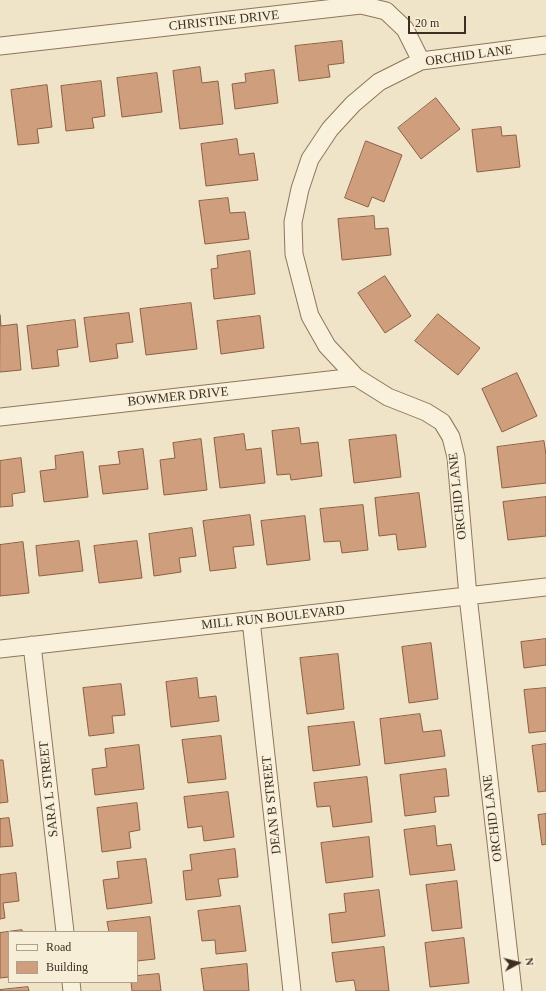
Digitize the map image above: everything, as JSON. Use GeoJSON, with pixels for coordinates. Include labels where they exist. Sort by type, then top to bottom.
{"type":"FeatureCollection","features":[{"type":"Feature","properties":{"kind":"street","name":"CHRISTINE DRIVE"},"geometry":{"type":"LineString","coordinates":[[0,46],[361,5],[386,11],[405,29],[421,61]]}},
{"type":"Feature","properties":{"kind":"street","name":"ORCHID LANE"},"geometry":{"type":"LineString","coordinates":[[513,991],[468,596],[456,457],[451,437],[442,422],[426,412],[388,397],[356,377],[327,346],[310,316],[294,254],[293,222],[300,189],[310,159],[330,129],[353,104],[378,82],[421,61],[546,45]]}},
{"type":"Feature","properties":{"kind":"street","name":"BOWMER DRIVE"},"geometry":{"type":"LineString","coordinates":[[0,417],[356,377]]}},
{"type":"Feature","properties":{"kind":"street","name":"MILL RUN BOULEVARD"},"geometry":{"type":"LineString","coordinates":[[0,649],[546,587]]}},
{"type":"Feature","properties":{"kind":"street","name":"DEAN B STREET"},"geometry":{"type":"LineString","coordinates":[[251,620],[292,991]]}},
{"type":"Feature","properties":{"kind":"street","name":"SARA L STREET"},"geometry":{"type":"LineString","coordinates":[[32,645],[65,931]]}},
{"type":"Feature","properties":{"kind":"building"},"geometry":{"type":"Polygon","coordinates":[[[342,41],[344,63],[328,65],[330,77],[299,81],[295,46],[342,41]]]}},
{"type":"Feature","properties":{"kind":"building"},"geometry":{"type":"Polygon","coordinates":[[[200,67],[202,83],[218,81],[223,124],[180,129],[173,71],[200,67]]]}},
{"type":"Feature","properties":{"kind":"building"},"geometry":{"type":"Polygon","coordinates":[[[274,70],[278,103],[235,109],[232,84],[246,82],[245,74],[274,70]]]}},
{"type":"Feature","properties":{"kind":"building"},"geometry":{"type":"Polygon","coordinates":[[[157,73],[162,112],[122,117],[117,78],[157,73]]]}},
{"type":"Feature","properties":{"kind":"building"},"geometry":{"type":"Polygon","coordinates":[[[101,81],[105,116],[92,118],[94,128],[66,131],[61,86],[101,81]]]}},
{"type":"Feature","properties":{"kind":"building"},"geometry":{"type":"Polygon","coordinates":[[[47,85],[52,127],[37,129],[39,143],[18,145],[11,90],[47,85]]]}},
{"type":"Feature","properties":{"kind":"building"},"geometry":{"type":"Polygon","coordinates":[[[436,98],[460,129],[421,159],[398,128],[436,98]]]}},
{"type":"Feature","properties":{"kind":"building"},"geometry":{"type":"Polygon","coordinates":[[[501,127],[502,136],[516,135],[520,167],[477,172],[472,130],[501,127]]]}},
{"type":"Feature","properties":{"kind":"building"},"geometry":{"type":"Polygon","coordinates":[[[237,139],[239,155],[254,153],[258,180],[206,186],[201,144],[237,139]]]}},
{"type":"Feature","properties":{"kind":"building"},"geometry":{"type":"Polygon","coordinates":[[[366,141],[402,155],[384,202],[372,197],[368,207],[345,198],[366,141]]]}},
{"type":"Feature","properties":{"kind":"building"},"geometry":{"type":"Polygon","coordinates":[[[228,198],[230,213],[245,212],[249,239],[205,244],[199,201],[228,198]]]}},
{"type":"Feature","properties":{"kind":"building"},"geometry":{"type":"Polygon","coordinates":[[[374,216],[375,229],[388,228],[391,255],[342,260],[338,219],[374,216]]]}},
{"type":"Feature","properties":{"kind":"building"},"geometry":{"type":"Polygon","coordinates":[[[250,251],[255,294],[214,299],[211,269],[218,268],[217,256],[250,251]]]}},
{"type":"Feature","properties":{"kind":"building"},"geometry":{"type":"Polygon","coordinates":[[[385,276],[411,316],[385,333],[358,293],[385,276]]]}},
{"type":"Feature","properties":{"kind":"building"},"geometry":{"type":"Polygon","coordinates":[[[191,303],[197,349],[146,355],[140,309],[191,303]]]}},
{"type":"Feature","properties":{"kind":"building"},"geometry":{"type":"Polygon","coordinates":[[[129,313],[133,342],[116,344],[118,358],[90,362],[84,318],[129,313]]]}},
{"type":"Feature","properties":{"kind":"building"},"geometry":{"type":"Polygon","coordinates":[[[438,314],[480,348],[458,375],[415,341],[438,314]]]}},
{"type":"Feature","properties":{"kind":"building"},"geometry":{"type":"Polygon","coordinates":[[[0,315],[1,326],[17,324],[21,370],[0,372],[0,315]]]}},
{"type":"Feature","properties":{"kind":"building"},"geometry":{"type":"Polygon","coordinates":[[[260,316],[264,348],[221,354],[217,321],[260,316]]]}},
{"type":"Feature","properties":{"kind":"building"},"geometry":{"type":"Polygon","coordinates":[[[75,320],[78,347],[57,350],[59,366],[32,369],[27,326],[75,320]]]}},
{"type":"Feature","properties":{"kind":"building"},"geometry":{"type":"Polygon","coordinates":[[[517,373],[537,416],[502,432],[482,389],[517,373]]]}},
{"type":"Feature","properties":{"kind":"building"},"geometry":{"type":"Polygon","coordinates":[[[299,428],[301,444],[318,442],[322,476],[291,480],[290,474],[277,475],[272,431],[299,428]]]}},
{"type":"Feature","properties":{"kind":"building"},"geometry":{"type":"Polygon","coordinates":[[[244,434],[246,450],[261,448],[265,483],[220,488],[214,438],[244,434]]]}},
{"type":"Feature","properties":{"kind":"building"},"geometry":{"type":"Polygon","coordinates":[[[396,435],[401,477],[354,483],[349,440],[396,435]]]}},
{"type":"Feature","properties":{"kind":"building"},"geometry":{"type":"Polygon","coordinates":[[[201,439],[207,490],[164,495],[160,460],[175,458],[173,443],[201,439]]]}},
{"type":"Feature","properties":{"kind":"building"},"geometry":{"type":"Polygon","coordinates":[[[544,441],[546,455],[546,483],[502,488],[497,447],[544,441]]]}},
{"type":"Feature","properties":{"kind":"building"},"geometry":{"type":"Polygon","coordinates":[[[143,449],[148,489],[103,494],[99,466],[120,464],[118,452],[143,449]]]}},
{"type":"Feature","properties":{"kind":"building"},"geometry":{"type":"Polygon","coordinates":[[[83,452],[88,497],[44,502],[40,471],[56,469],[55,456],[83,452]]]}},
{"type":"Feature","properties":{"kind":"building"},"geometry":{"type":"Polygon","coordinates":[[[21,458],[25,492],[12,494],[13,506],[0,507],[0,461],[21,458]]]}},
{"type":"Feature","properties":{"kind":"building"},"geometry":{"type":"Polygon","coordinates":[[[419,493],[426,547],[398,550],[396,534],[379,536],[375,498],[419,493]]]}},
{"type":"Feature","properties":{"kind":"building"},"geometry":{"type":"Polygon","coordinates":[[[546,497],[546,536],[508,540],[503,502],[546,497]]]}},
{"type":"Feature","properties":{"kind":"building"},"geometry":{"type":"Polygon","coordinates":[[[363,505],[368,550],[342,553],[340,541],[324,542],[320,509],[363,505]]]}},
{"type":"Feature","properties":{"kind":"building"},"geometry":{"type":"Polygon","coordinates":[[[250,515],[254,545],[233,547],[236,568],[210,571],[203,521],[250,515]]]}},
{"type":"Feature","properties":{"kind":"building"},"geometry":{"type":"Polygon","coordinates":[[[305,516],[310,560],[267,565],[261,521],[305,516]]]}},
{"type":"Feature","properties":{"kind":"building"},"geometry":{"type":"Polygon","coordinates":[[[192,528],[196,556],[179,558],[181,572],[154,576],[149,534],[192,528]]]}},
{"type":"Feature","properties":{"kind":"building"},"geometry":{"type":"Polygon","coordinates":[[[79,541],[83,571],[39,576],[36,546],[79,541]]]}},
{"type":"Feature","properties":{"kind":"building"},"geometry":{"type":"Polygon","coordinates":[[[137,541],[142,578],[99,583],[94,546],[137,541]]]}},
{"type":"Feature","properties":{"kind":"building"},"geometry":{"type":"Polygon","coordinates":[[[23,542],[29,593],[0,596],[0,545],[23,542]]]}},
{"type":"Feature","properties":{"kind":"building"},"geometry":{"type":"Polygon","coordinates":[[[546,639],[546,665],[524,668],[521,642],[546,639]]]}},
{"type":"Feature","properties":{"kind":"building"},"geometry":{"type":"Polygon","coordinates":[[[431,643],[438,699],[409,703],[402,647],[431,643]]]}},
{"type":"Feature","properties":{"kind":"building"},"geometry":{"type":"Polygon","coordinates":[[[338,654],[344,709],[307,714],[300,658],[338,654]]]}},
{"type":"Feature","properties":{"kind":"building"},"geometry":{"type":"Polygon","coordinates":[[[197,678],[199,698],[216,696],[219,721],[171,727],[166,682],[197,678]]]}},
{"type":"Feature","properties":{"kind":"building"},"geometry":{"type":"Polygon","coordinates":[[[121,684],[125,715],[112,716],[114,733],[89,736],[83,688],[121,684]]]}},
{"type":"Feature","properties":{"kind":"building"},"geometry":{"type":"Polygon","coordinates":[[[546,688],[546,731],[529,733],[524,690],[546,688]]]}},
{"type":"Feature","properties":{"kind":"building"},"geometry":{"type":"Polygon","coordinates":[[[420,714],[423,732],[441,730],[445,756],[385,764],[380,719],[420,714]]]}},
{"type":"Feature","properties":{"kind":"building"},"geometry":{"type":"Polygon","coordinates":[[[354,722],[360,765],[313,771],[308,727],[354,722]]]}},
{"type":"Feature","properties":{"kind":"building"},"geometry":{"type":"Polygon","coordinates":[[[221,736],[226,779],[188,783],[182,740],[221,736]]]}},
{"type":"Feature","properties":{"kind":"building"},"geometry":{"type":"Polygon","coordinates":[[[546,744],[546,791],[538,792],[532,746],[546,744]]]}},
{"type":"Feature","properties":{"kind":"building"},"geometry":{"type":"Polygon","coordinates":[[[139,745],[144,789],[95,795],[92,769],[107,767],[105,749],[139,745]]]}},
{"type":"Feature","properties":{"kind":"building"},"geometry":{"type":"Polygon","coordinates":[[[0,760],[3,760],[8,802],[0,803],[0,760]]]}},
{"type":"Feature","properties":{"kind":"building"},"geometry":{"type":"Polygon","coordinates":[[[446,769],[449,796],[434,797],[436,812],[405,816],[400,775],[446,769]]]}},
{"type":"Feature","properties":{"kind":"building"},"geometry":{"type":"Polygon","coordinates":[[[367,777],[372,822],[333,827],[330,806],[317,807],[314,783],[367,777]]]}},
{"type":"Feature","properties":{"kind":"building"},"geometry":{"type":"Polygon","coordinates":[[[228,792],[234,837],[204,841],[202,826],[188,828],[184,797],[228,792]]]}},
{"type":"Feature","properties":{"kind":"building"},"geometry":{"type":"Polygon","coordinates":[[[137,803],[140,830],[129,832],[131,848],[102,852],[97,808],[137,803]]]}},
{"type":"Feature","properties":{"kind":"building"},"geometry":{"type":"Polygon","coordinates":[[[546,814],[546,844],[542,845],[538,815],[546,814]]]}},
{"type":"Feature","properties":{"kind":"building"},"geometry":{"type":"Polygon","coordinates":[[[9,818],[13,846],[0,847],[0,819],[9,818]]]}},
{"type":"Feature","properties":{"kind":"building"},"geometry":{"type":"Polygon","coordinates":[[[435,826],[437,846],[451,844],[455,870],[410,875],[404,830],[435,826]]]}},
{"type":"Feature","properties":{"kind":"building"},"geometry":{"type":"Polygon","coordinates":[[[369,837],[373,877],[326,883],[321,843],[369,837]]]}},
{"type":"Feature","properties":{"kind":"building"},"geometry":{"type":"Polygon","coordinates":[[[235,849],[238,877],[218,879],[221,896],[186,900],[183,871],[192,870],[190,855],[235,849]]]}},
{"type":"Feature","properties":{"kind":"building"},"geometry":{"type":"Polygon","coordinates":[[[146,859],[152,903],[107,909],[103,880],[119,878],[117,862],[146,859]]]}},
{"type":"Feature","properties":{"kind":"building"},"geometry":{"type":"Polygon","coordinates":[[[16,873],[19,901],[3,903],[5,918],[0,919],[0,875],[16,873]]]}},
{"type":"Feature","properties":{"kind":"building"},"geometry":{"type":"Polygon","coordinates":[[[457,881],[462,928],[432,931],[426,885],[457,881]]]}},
{"type":"Feature","properties":{"kind":"building"},"geometry":{"type":"Polygon","coordinates":[[[379,890],[385,936],[332,943],[329,914],[346,912],[344,894],[379,890]]]}},
{"type":"Feature","properties":{"kind":"building"},"geometry":{"type":"Polygon","coordinates":[[[240,906],[246,951],[216,954],[215,940],[202,941],[198,911],[240,906]]]}},
{"type":"Feature","properties":{"kind":"building"},"geometry":{"type":"Polygon","coordinates":[[[150,917],[155,959],[138,961],[138,931],[109,931],[107,922],[150,917]]]}},
{"type":"Feature","properties":{"kind":"building"},"geometry":{"type":"Polygon","coordinates":[[[8,932],[8,977],[0,978],[0,933],[8,932]]]}},
{"type":"Feature","properties":{"kind":"building"},"geometry":{"type":"Polygon","coordinates":[[[464,938],[469,983],[430,987],[425,943],[464,938]]]}},
{"type":"Feature","properties":{"kind":"building"},"geometry":{"type":"Polygon","coordinates":[[[384,947],[389,991],[356,991],[354,980],[336,982],[332,953],[384,947]]]}},
{"type":"Feature","properties":{"kind":"building"},"geometry":{"type":"Polygon","coordinates":[[[247,964],[249,991],[204,991],[201,969],[247,964]]]}},
{"type":"Feature","properties":{"kind":"building"},"geometry":{"type":"Polygon","coordinates":[[[159,974],[161,991],[132,991],[131,983],[138,983],[138,976],[159,974]]]}},
{"type":"Feature","properties":{"kind":"building"},"geometry":{"type":"Polygon","coordinates":[[[28,987],[29,991],[0,991],[0,990],[28,987]]]}}]}
